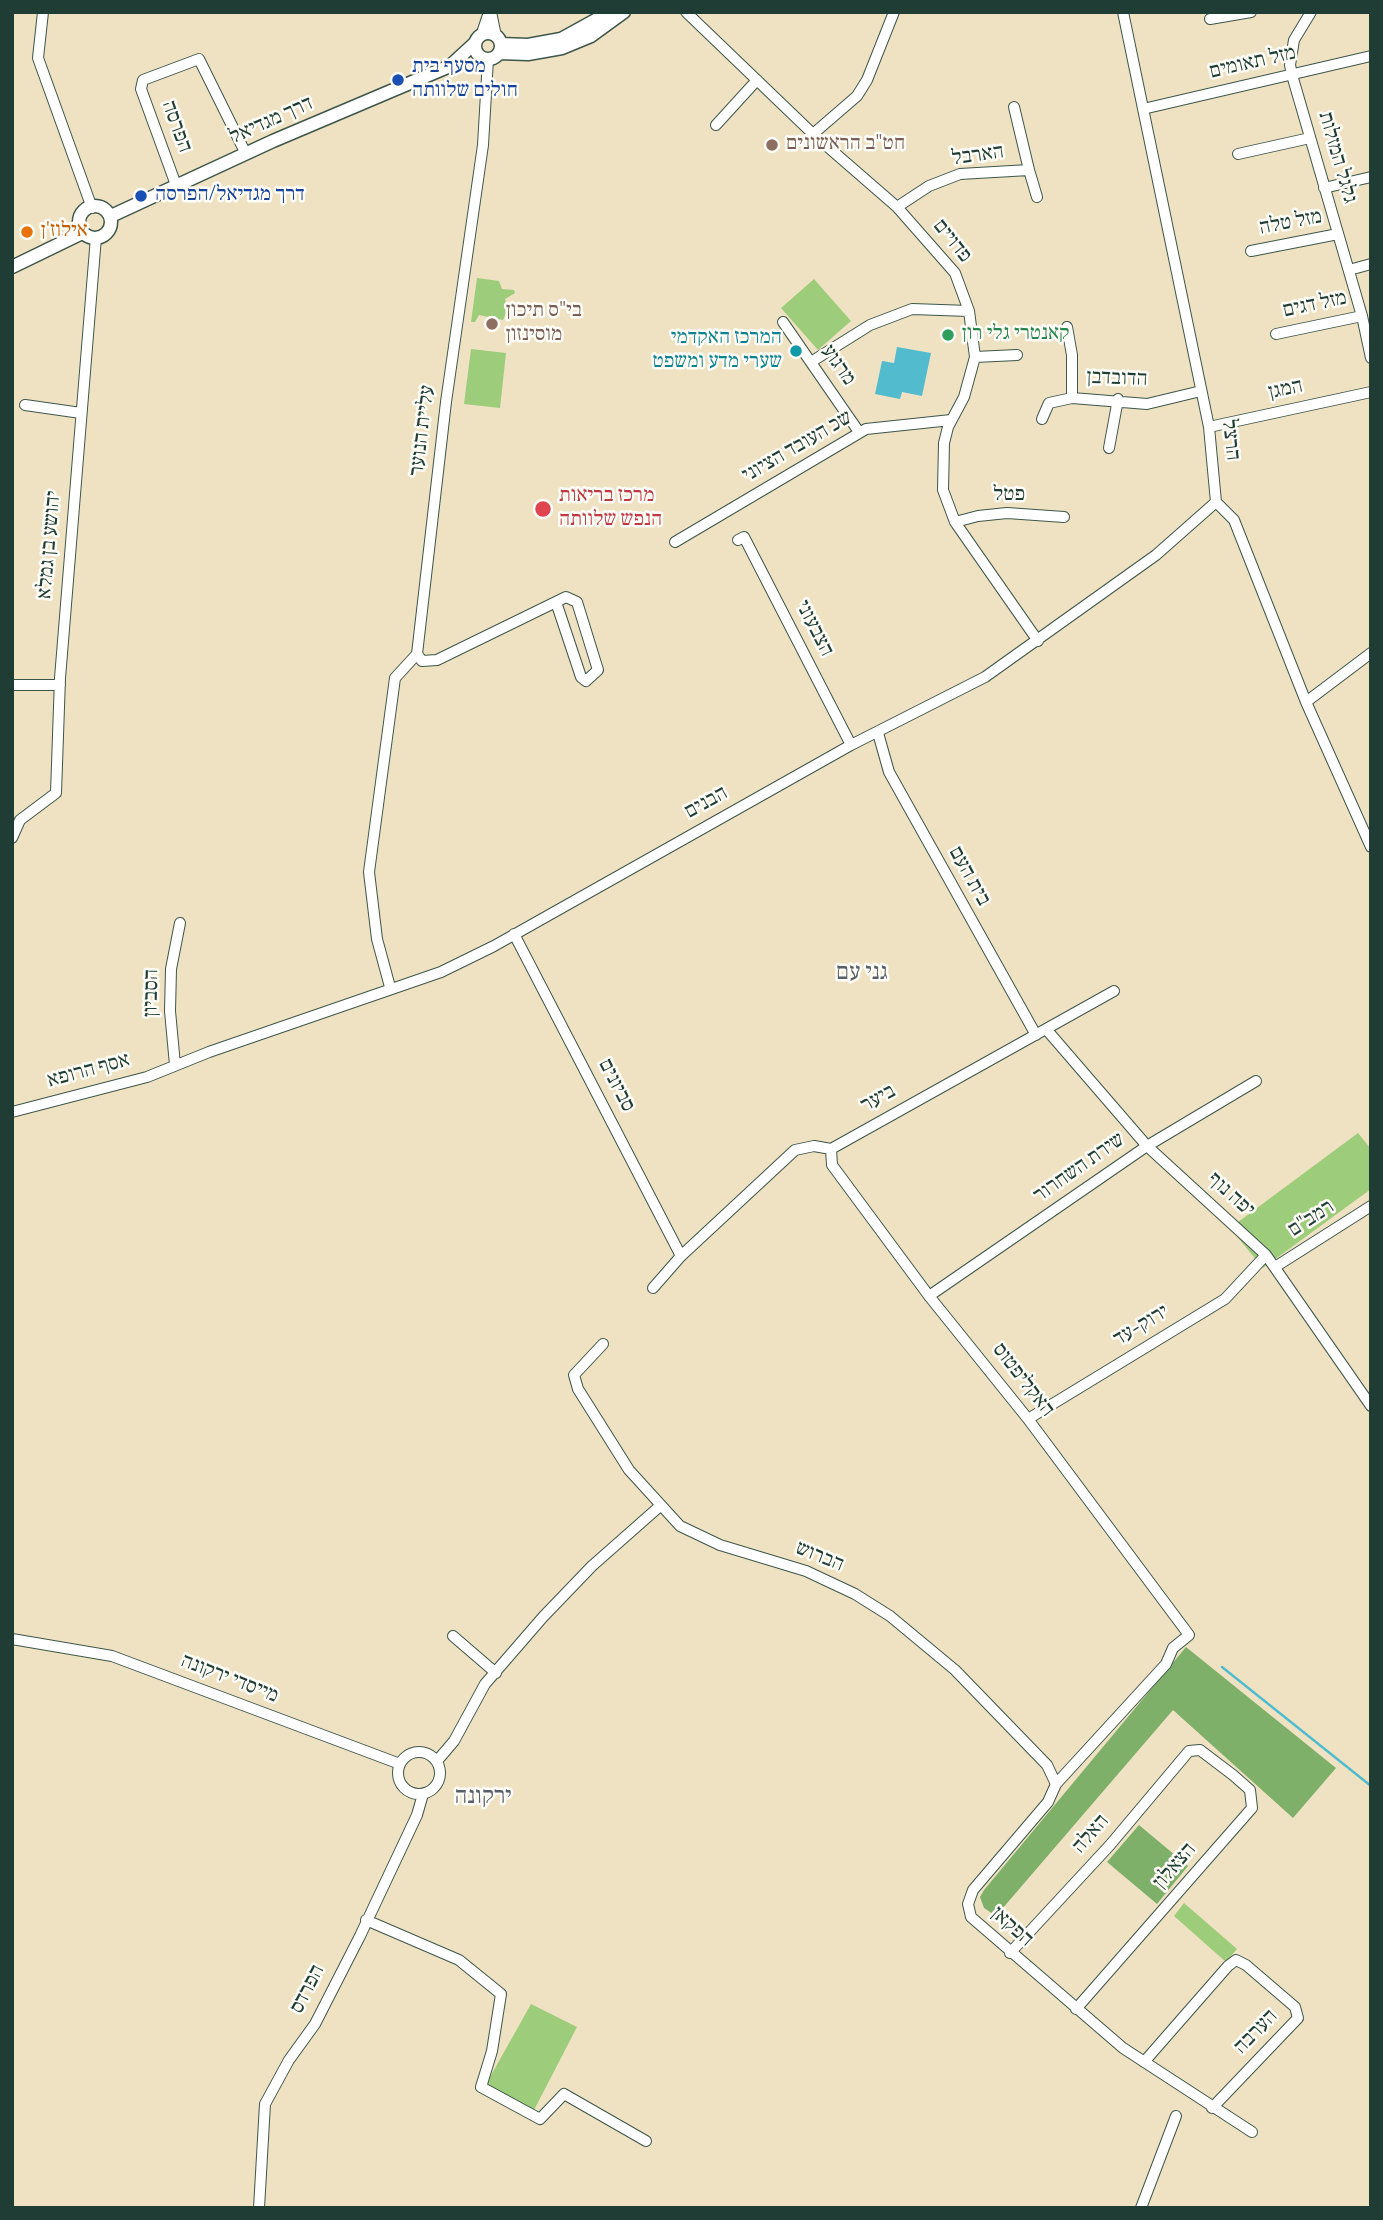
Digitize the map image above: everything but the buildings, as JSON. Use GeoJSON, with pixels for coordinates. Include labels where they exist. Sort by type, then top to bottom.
{"type":"FeatureCollection","features":[{"type":"Feature","properties":{"kind":"main road","name":"דרך מגדיאל"},"geometry":{"type":"LineString","coordinates":[[111,216],[450,66],[473,64],[494,50],[561,39],[610,12]]}},
{"type":"Feature","properties":{"kind":"main road","name":"דרך מגדיאל"},"geometry":{"type":"LineString","coordinates":[[494,50],[528,54],[562,48],[591,36],[624,12]]}},
{"type":"Feature","properties":{"kind":"main road"},"geometry":{"type":"LineString","coordinates":[[491,34],[494,50],[477,54],[478,39],[491,34]]}},
{"type":"Feature","properties":{"kind":"main road","name":"דרך מגדיאל"},"geometry":{"type":"LineString","coordinates":[[450,66],[478,39]]}},
{"type":"Feature","properties":{"kind":"main road"},"geometry":{"type":"LineString","coordinates":[[103,207],[111,216],[112,227],[96,237],[87,238],[82,233],[79,218],[92,208],[103,207]]}},
{"type":"Feature","properties":{"kind":"main road"},"geometry":{"type":"LineString","coordinates":[[12,267],[82,233]]}},
{"type":"Feature","properties":{"kind":"street"},"geometry":{"type":"LineString","coordinates":[[43,12],[38,58],[92,208]]}},
{"type":"Feature","properties":{"kind":"street"},"geometry":{"type":"LineString","coordinates":[[478,39],[490,12]]}},
{"type":"Feature","properties":{"kind":"street","name":"עליית הנוער"},"geometry":{"type":"LineString","coordinates":[[417,654],[446,402],[484,145],[494,50],[490,12]]}},
{"type":"Feature","properties":{"kind":"street","name":"פדויים"},"geometry":{"type":"LineString","coordinates":[[687,12],[813,134],[897,207],[955,273],[969,311],[975,357],[964,397],[951,420],[944,443],[941,470],[948,509],[1038,641]]}},
{"type":"Feature","properties":{"kind":"street"},"geometry":{"type":"LineString","coordinates":[[813,134],[857,96],[867,80],[894,12]]}},
{"type":"Feature","properties":{"kind":"street","name":"הרצל"},"geometry":{"type":"LineString","coordinates":[[1123,12],[1209,427],[1216,502]]}},
{"type":"Feature","properties":{"kind":"street"},"geometry":{"type":"LineString","coordinates":[[1210,19],[1251,12]]}},
{"type":"Feature","properties":{"kind":"street","name":"גלגל המזלות"},"geometry":{"type":"LineString","coordinates":[[1309,13],[1294,40],[1290,65],[1362,316],[1371,358]]}},
{"type":"Feature","properties":{"kind":"street","name":"מזל תאומים"},"geometry":{"type":"LineString","coordinates":[[1143,109],[1371,56]]}},
{"type":"Feature","properties":{"kind":"street","name":"הפרסה"},"geometry":{"type":"LineString","coordinates":[[176,185],[141,89],[143,80],[199,59],[246,154]]}},
{"type":"Feature","properties":{"kind":"street"},"geometry":{"type":"LineString","coordinates":[[716,125],[757,80]]}},
{"type":"Feature","properties":{"kind":"street","name":"הארבל"},"geometry":{"type":"LineString","coordinates":[[1014,107],[1037,197]]}},
{"type":"Feature","properties":{"kind":"street"},"geometry":{"type":"LineString","coordinates":[[1238,153],[1310,138]]}},
{"type":"Feature","properties":{"kind":"street","name":"הארבל"},"geometry":{"type":"LineString","coordinates":[[897,207],[929,186],[960,174],[1029,170]]}},
{"type":"Feature","properties":{"kind":"street"},"geometry":{"type":"LineString","coordinates":[[1324,188],[1371,177]]}},
{"type":"Feature","properties":{"kind":"street","name":"מזל טלה"},"geometry":{"type":"LineString","coordinates":[[1251,251],[1338,234]]}},
{"type":"Feature","properties":{"kind":"street","name":"יהושע בן גמלא"},"geometry":{"type":"LineString","coordinates":[[12,838],[20,820],[56,793],[60,685],[96,237]]}},
{"type":"Feature","properties":{"kind":"street"},"geometry":{"type":"LineString","coordinates":[[1349,270],[1371,264]]}},
{"type":"Feature","properties":{"kind":"street"},"geometry":{"type":"LineString","coordinates":[[811,362],[870,325],[912,309],[969,311]]}},
{"type":"Feature","properties":{"kind":"street","name":"מזל דגים"},"geometry":{"type":"LineString","coordinates":[[1276,334],[1362,316]]}},
{"type":"Feature","properties":{"kind":"street","name":"מרגוע"},"geometry":{"type":"LineString","coordinates":[[783,322],[859,432]]}},
{"type":"Feature","properties":{"kind":"street"},"geometry":{"type":"LineString","coordinates":[[1067,327],[1072,355],[1072,398]]}},
{"type":"Feature","properties":{"kind":"street"},"geometry":{"type":"LineString","coordinates":[[975,357],[1017,355]]}},
{"type":"Feature","properties":{"kind":"street","name":"הדובדבן"},"geometry":{"type":"LineString","coordinates":[[1042,419],[1049,403],[1072,398],[1118,399],[1147,404],[1201,391]]}},
{"type":"Feature","properties":{"kind":"street","name":"המגן"},"geometry":{"type":"LineString","coordinates":[[1209,427],[1371,392]]}},
{"type":"Feature","properties":{"kind":"street"},"geometry":{"type":"LineString","coordinates":[[1110,449],[1118,399]]}},
{"type":"Feature","properties":{"kind":"street"},"geometry":{"type":"LineString","coordinates":[[25,405],[81,413]]}},
{"type":"Feature","properties":{"kind":"street","name":"שכ העובד הציוני"},"geometry":{"type":"LineString","coordinates":[[675,542],[859,432],[951,420]]}},
{"type":"Feature","properties":{"kind":"street"},"geometry":{"type":"LineString","coordinates":[[1216,502],[1234,520],[1306,702],[1371,848]]}},
{"type":"Feature","properties":{"kind":"street","name":"הבנים"},"geometry":{"type":"LineString","coordinates":[[175,1065],[390,987],[440,972],[514,934],[851,745],[985,677],[1156,555],[1216,502]]}},
{"type":"Feature","properties":{"kind":"street","name":"פטל"},"geometry":{"type":"LineString","coordinates":[[955,522],[1007,513],[1064,517]]}},
{"type":"Feature","properties":{"kind":"street","name":"הצבעוני"},"geometry":{"type":"LineString","coordinates":[[738,540],[744,537],[851,745]]}},
{"type":"Feature","properties":{"kind":"street"},"geometry":{"type":"LineString","coordinates":[[390,987],[377,939],[369,872],[395,678],[417,654],[422,661],[437,660],[566,597],[577,602],[598,670],[586,681],[582,677],[556,602]]}},
{"type":"Feature","properties":{"kind":"street"},"geometry":{"type":"LineString","coordinates":[[1306,702],[1371,653]]}},
{"type":"Feature","properties":{"kind":"street"},"geometry":{"type":"LineString","coordinates":[[12,685],[60,685]]}},
{"type":"Feature","properties":{"kind":"street","name":"בית העם"},"geometry":{"type":"LineString","coordinates":[[878,733],[888,772],[1036,1035]]}},
{"type":"Feature","properties":{"kind":"street","name":"הסביון"},"geometry":{"type":"LineString","coordinates":[[175,1065],[170,1012],[170,969],[180,923]]}},
{"type":"Feature","properties":{"kind":"street","name":"סביונים"},"geometry":{"type":"LineString","coordinates":[[514,934],[681,1256]]}},
{"type":"Feature","properties":{"kind":"street","name":"ביער"},"geometry":{"type":"LineString","coordinates":[[653,1288],[681,1256],[795,1150],[814,1146],[831,1149],[1114,991]]}},
{"type":"Feature","properties":{"kind":"street","name":"יפה נוף"},"geometry":{"type":"LineString","coordinates":[[1046,1029],[1147,1146],[1266,1255],[1371,1406]]}},
{"type":"Feature","properties":{"kind":"street","name":"אסף הרופא"},"geometry":{"type":"LineString","coordinates":[[12,1112],[147,1077],[175,1065]]}},
{"type":"Feature","properties":{"kind":"street","name":"שירת השחרור"},"geometry":{"type":"LineString","coordinates":[[929,1296],[1147,1146],[1256,1081]]}},
{"type":"Feature","properties":{"kind":"street","name":"האקליפטוס"},"geometry":{"type":"LineString","coordinates":[[831,1149],[832,1165],[929,1296],[1028,1419],[1189,1636]]}},
{"type":"Feature","properties":{"kind":"street","name":"רמב\"ם"},"geometry":{"type":"LineString","coordinates":[[1275,1267],[1371,1206]]}},
{"type":"Feature","properties":{"kind":"street","name":"ירוק-עד"},"geometry":{"type":"LineString","coordinates":[[1028,1419],[1225,1299],[1266,1255]]}},
{"type":"Feature","properties":{"kind":"street","name":"הברוש"},"geometry":{"type":"LineString","coordinates":[[603,1344],[574,1376],[578,1389],[596,1422],[629,1470],[660,1506],[691,1533],[720,1545],[806,1571],[855,1594],[896,1620],[965,1680],[1047,1765],[1056,1784]]}},
{"type":"Feature","properties":{"kind":"street"},"geometry":{"type":"LineString","coordinates":[[437,1761],[419,1752],[407,1756],[398,1771],[402,1785],[413,1794],[430,1792],[440,1779],[437,1761],[454,1741],[485,1684],[592,1566],[660,1506]]}},
{"type":"Feature","properties":{"kind":"street"},"geometry":{"type":"LineString","coordinates":[[453,1636],[495,1673]]}},
{"type":"Feature","properties":{"kind":"street","name":"הפקאן"},"geometry":{"type":"LineString","coordinates":[[1189,1636],[1173,1648],[1166,1664],[1056,1784],[1048,1802],[969,1897],[969,1911],[975,1924],[1076,2009],[1144,2062],[1252,2132]]}},
{"type":"Feature","properties":{"kind":"street","name":"מייסדי ירקונה"},"geometry":{"type":"LineString","coordinates":[[12,1639],[112,1656],[400,1764]]}},
{"type":"Feature","properties":{"kind":"street","name":"מייסדי ירקונה"},"geometry":{"type":"LineString","coordinates":[[12,1645],[40,1645]]}},
{"type":"Feature","properties":{"kind":"street","name":"האלה"},"geometry":{"type":"LineString","coordinates":[[1010,1953],[1110,1845],[1184,1755],[1195,1749],[1204,1752]]}},
{"type":"Feature","properties":{"kind":"street","name":"הצאלון"},"geometry":{"type":"LineString","coordinates":[[1076,2009],[1252,1808],[1250,1790],[1204,1752]]}},
{"type":"Feature","properties":{"kind":"street","name":"הפרדס"},"geometry":{"type":"LineString","coordinates":[[258,2208],[265,2104],[289,2060],[314,2024],[417,1815],[423,1794]]}},
{"type":"Feature","properties":{"kind":"street"},"geometry":{"type":"LineString","coordinates":[[366,1920],[459,1960],[501,1994],[492,2050],[481,2087],[540,2119],[564,2094],[646,2141]]}},
{"type":"Feature","properties":{"kind":"street","name":"הערבה"},"geometry":{"type":"LineString","coordinates":[[1144,2062],[1236,1960],[1256,1973],[1295,2007],[1298,2014],[1212,2108]]}},
{"type":"Feature","properties":{"kind":"street"},"geometry":{"type":"LineString","coordinates":[[1141,2208],[1176,2116]]}},
{"type":"Feature","properties":{"kind":"green space"},"geometry":{"type":"Polygon","coordinates":[[[477,278],[499,281],[502,289],[514,290],[515,293],[505,299],[508,309],[503,320],[479,315],[475,322],[471,322],[477,278]]]}},
{"type":"Feature","properties":{"kind":"green space"},"geometry":{"type":"Polygon","coordinates":[[[814,279],[851,321],[818,350],[781,308],[814,279]]]}},
{"type":"Feature","properties":{"kind":"green space"},"geometry":{"type":"Polygon","coordinates":[[[471,349],[506,353],[500,408],[464,404],[471,349]]]}},
{"type":"Feature","properties":{"kind":"green space"},"geometry":{"type":"Polygon","coordinates":[[[1358,1133],[1371,1149],[1371,1189],[1263,1268],[1230,1228],[1358,1133]]]}},
{"type":"Feature","properties":{"kind":"green space"},"geometry":{"type":"Polygon","coordinates":[[[1186,1647],[1336,1768],[1293,1818],[1173,1710],[996,1916],[984,1908],[980,1897],[984,1890],[1186,1647]]]}},
{"type":"Feature","properties":{"kind":"green space"},"geometry":{"type":"Polygon","coordinates":[[[1139,1825],[1188,1866],[1157,1904],[1107,1862],[1139,1825]]]}},
{"type":"Feature","properties":{"kind":"green space"},"geometry":{"type":"Polygon","coordinates":[[[1184,1903],[1237,1949],[1226,1962],[1174,1916],[1184,1903]]]}},
{"type":"Feature","properties":{"kind":"green space"},"geometry":{"type":"Polygon","coordinates":[[[531,2004],[577,2027],[533,2112],[485,2086],[531,2004]]]}},
{"type":"Feature","properties":{"kind":"water"},"geometry":{"type":"Polygon","coordinates":[[[897,347],[931,353],[922,396],[902,392],[900,399],[875,394],[882,361],[894,363],[897,347]]]}},
{"type":"Feature","properties":{"kind":"waterway"},"geometry":{"type":"LineString","coordinates":[[1222,1667],[1371,1786]]}},
{"type":"Feature","properties":{"kind":"place","name":"מסעף בית חולים שלוותה"},"geometry":{"type":"Point","coordinates":[398,80]}},
{"type":"Feature","properties":{"kind":"place","name":"חט\"ב הראשונים"},"geometry":{"type":"Point","coordinates":[772,145]}},
{"type":"Feature","properties":{"kind":"place","name":"דרך מגדיאל/הפרסה"},"geometry":{"type":"Point","coordinates":[141,196]}},
{"type":"Feature","properties":{"kind":"place","name":"אילוז'ן"},"geometry":{"type":"Point","coordinates":[27,232]}},
{"type":"Feature","properties":{"kind":"place","name":"בי\"ס תיכון מוסינזון"},"geometry":{"type":"Point","coordinates":[492,324]}},
{"type":"Feature","properties":{"kind":"place","name":"קאנטרי גלי רון"},"geometry":{"type":"Point","coordinates":[948,335]}},
{"type":"Feature","properties":{"kind":"place","name":"המרכז האקדמי שערי מדע ומשפט"},"geometry":{"type":"Point","coordinates":[796,351]}},
{"type":"Feature","properties":{"kind":"place","name":"מרכז בריאות הנפש שלוותה"},"geometry":{"type":"Point","coordinates":[543,509]}},
{"type":"Feature","properties":{"kind":"district","name":"גני עם"},"geometry":{"type":"Point","coordinates":[862,975]}},
{"type":"Feature","properties":{"kind":"district","name":"ירקונה"},"geometry":{"type":"Point","coordinates":[483,1799]}}]}
